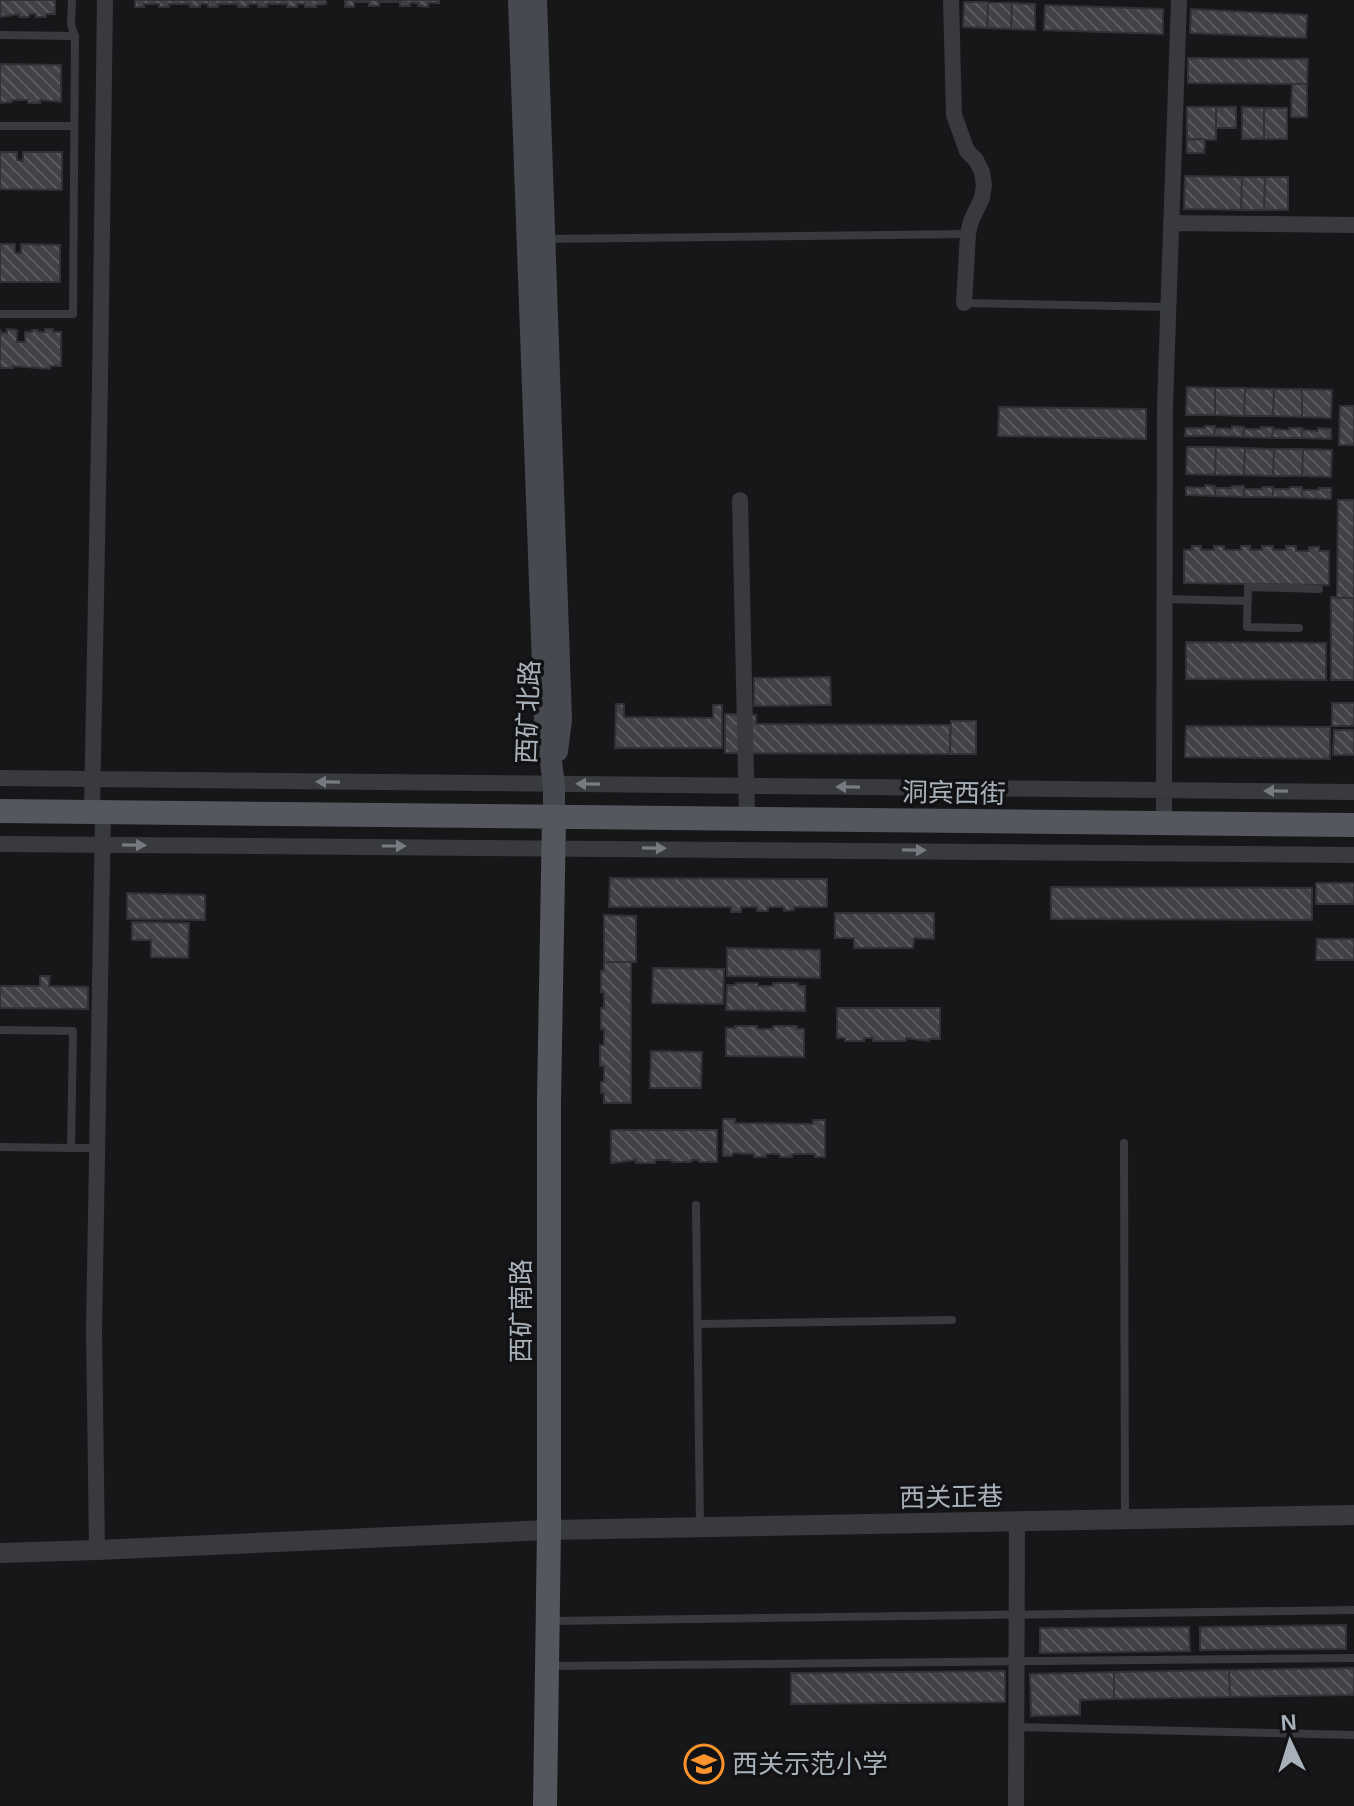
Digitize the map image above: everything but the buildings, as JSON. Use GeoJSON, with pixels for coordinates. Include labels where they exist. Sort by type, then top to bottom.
{"type":"FeatureCollection","features":[{"type":"Feature","properties":{"kind":"main road","name":"西矿北路"},"geometry":{"type":"LineString","coordinates":[[519,0],[545,721],[554,784]]}},
{"type":"Feature","properties":{"kind":"main road","name":"西矿北路"},"geometry":{"type":"LineString","coordinates":[[536,0],[561,720],[554,784]]}},
{"type":"Feature","properties":{"kind":"main road"},"geometry":{"type":"LineString","coordinates":[[554,784],[554,817]]}},
{"type":"Feature","properties":{"kind":"main road","name":"洞宾西街"},"geometry":{"type":"LineString","coordinates":[[0,811],[1354,825]]}},
{"type":"Feature","properties":{"kind":"main road","name":"西矿南路"},"geometry":{"type":"LineString","coordinates":[[545,1806],[549,1530],[549,1100],[554,817]]}},
{"type":"Feature","properties":{"kind":"street"},"geometry":{"type":"LineString","coordinates":[[97,1550],[94,1330],[102,845],[92,779],[105,0]]}},
{"type":"Feature","properties":{"kind":"street"},"geometry":{"type":"LineString","coordinates":[[951,0],[954,115],[967,151],[982,172],[984,185],[968,234],[964,303]]}},
{"type":"Feature","properties":{"kind":"street"},"geometry":{"type":"LineString","coordinates":[[1164,823],[1165,405],[1179,0]]}},
{"type":"Feature","properties":{"kind":"street"},"geometry":{"type":"LineString","coordinates":[[1171,223],[1354,225]]}},
{"type":"Feature","properties":{"kind":"street"},"geometry":{"type":"LineString","coordinates":[[740,500],[747,819]]}},
{"type":"Feature","properties":{"kind":"street"},"geometry":{"type":"LineString","coordinates":[[0,778],[1354,792]]}},
{"type":"Feature","properties":{"kind":"street"},"geometry":{"type":"LineString","coordinates":[[0,844],[1354,855]]}},
{"type":"Feature","properties":{"kind":"street","name":"西关正巷"},"geometry":{"type":"LineString","coordinates":[[0,1553],[549,1530],[1354,1515]]}},
{"type":"Feature","properties":{"kind":"street"},"geometry":{"type":"LineString","coordinates":[[1016,1806],[1017,1521]]}},
{"type":"Feature","properties":{"kind":"lane"},"geometry":{"type":"LineString","coordinates":[[0,314],[73,314],[75,36],[71,25],[72,0]]}},
{"type":"Feature","properties":{"kind":"lane"},"geometry":{"type":"LineString","coordinates":[[0,35],[75,36]]}},
{"type":"Feature","properties":{"kind":"lane"},"geometry":{"type":"LineString","coordinates":[[0,126],[74,126]]}},
{"type":"Feature","properties":{"kind":"lane"},"geometry":{"type":"LineString","coordinates":[[545,239],[968,234]]}},
{"type":"Feature","properties":{"kind":"lane"},"geometry":{"type":"LineString","coordinates":[[964,303],[1169,307]]}},
{"type":"Feature","properties":{"kind":"lane"},"geometry":{"type":"LineString","coordinates":[[1299,628],[1247,627],[1248,587],[1319,589]]}},
{"type":"Feature","properties":{"kind":"lane"},"geometry":{"type":"LineString","coordinates":[[1164,599],[1248,601]]}},
{"type":"Feature","properties":{"kind":"lane"},"geometry":{"type":"LineString","coordinates":[[0,1030],[73,1031],[71,1148]]}},
{"type":"Feature","properties":{"kind":"lane"},"geometry":{"type":"LineString","coordinates":[[1124,1143],[1125,1519]]}},
{"type":"Feature","properties":{"kind":"lane"},"geometry":{"type":"LineString","coordinates":[[0,1147],[97,1148]]}},
{"type":"Feature","properties":{"kind":"lane"},"geometry":{"type":"LineString","coordinates":[[696,1205],[700,1527]]}},
{"type":"Feature","properties":{"kind":"lane"},"geometry":{"type":"LineString","coordinates":[[698,1324],[952,1320]]}},
{"type":"Feature","properties":{"kind":"lane"},"geometry":{"type":"LineString","coordinates":[[547,1621],[1354,1610]]}},
{"type":"Feature","properties":{"kind":"lane"},"geometry":{"type":"LineString","coordinates":[[546,1666],[1354,1658]]}},
{"type":"Feature","properties":{"kind":"lane"},"geometry":{"type":"LineString","coordinates":[[1016,1727],[1354,1735]]}},
{"type":"Feature","properties":{"kind":"place","name":"西关示范小学"},"geometry":{"type":"Point","coordinates":[704,1764]}}]}
